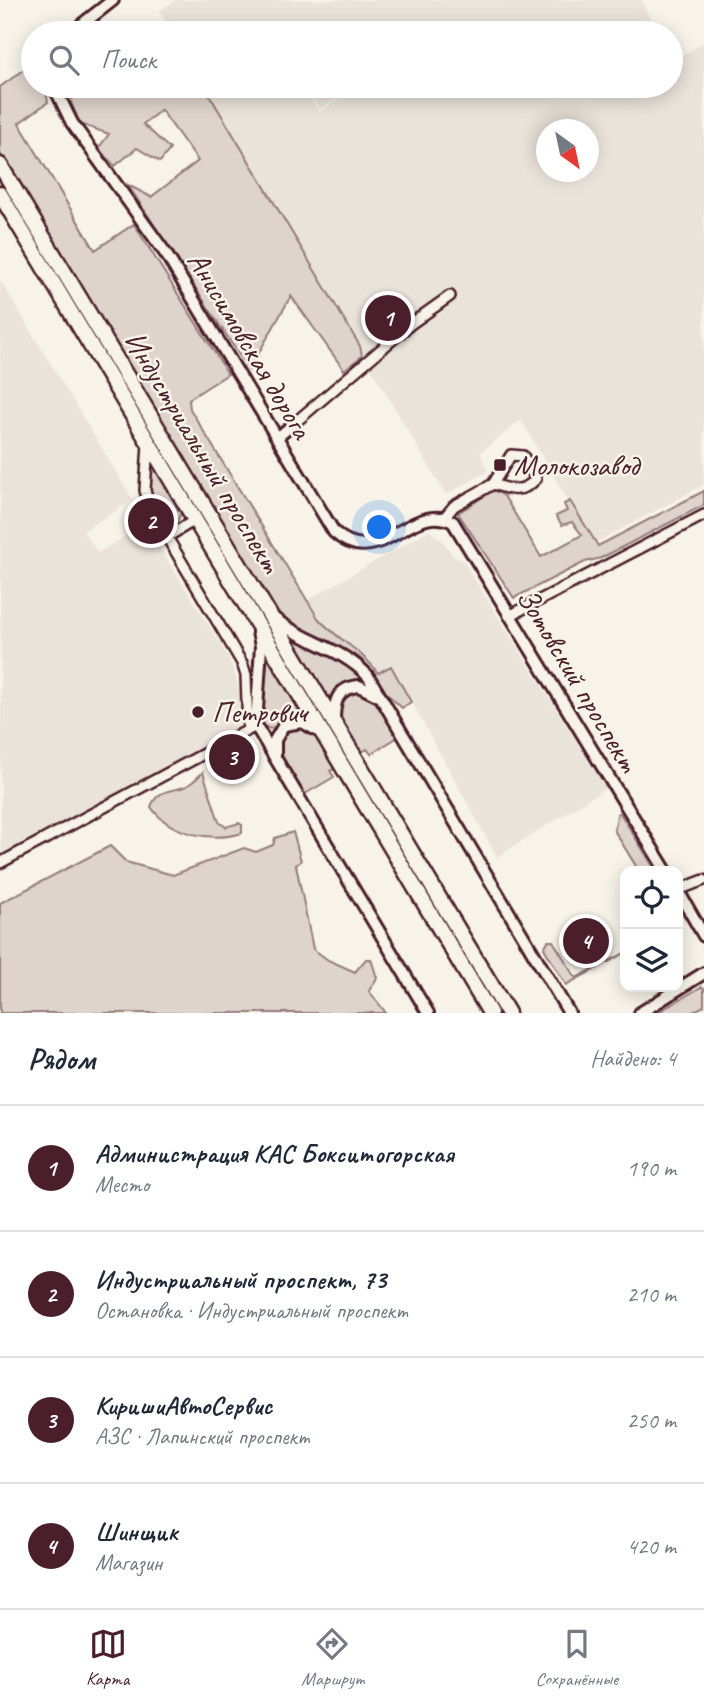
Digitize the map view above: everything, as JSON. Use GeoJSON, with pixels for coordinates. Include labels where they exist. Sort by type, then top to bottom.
{"type":"FeatureCollection","features":[{"type":"Feature","properties":{"kind":"main road","name":"Индустриальный проспект"},"geometry":{"type":"LineString","coordinates":[[0,164],[263,619],[321,733],[490,1013]]}},
{"type":"Feature","properties":{"kind":"main road","name":"Индустриальный проспект"},"geometry":{"type":"LineString","coordinates":[[0,194],[195,520],[334,724],[508,1013]]}},
{"type":"Feature","properties":{"kind":"street"},"geometry":{"type":"LineString","coordinates":[[86,21],[113,0]]}},
{"type":"Feature","properties":{"kind":"street","name":"Анисимовская дорога"},"geometry":{"type":"LineString","coordinates":[[60,98],[72,123],[155,236],[334,532],[349,543],[367,545],[427,518],[444,518]]}},
{"type":"Feature","properties":{"kind":"street"},"geometry":{"type":"LineString","coordinates":[[278,438],[412,323],[450,296]]}},
{"type":"Feature","properties":{"kind":"street"},"geometry":{"type":"LineString","coordinates":[[149,442],[146,498],[246,675],[252,728],[276,759],[428,1013]]}},
{"type":"Feature","properties":{"kind":"street"},"geometry":{"type":"LineString","coordinates":[[444,518],[454,506],[493,484],[511,455],[523,456],[536,479],[528,488],[520,490],[493,484]]}},
{"type":"Feature","properties":{"kind":"street"},"geometry":{"type":"LineString","coordinates":[[509,616],[704,515]]}},
{"type":"Feature","properties":{"kind":"street","name":"Зотовский проспект"},"geometry":{"type":"LineString","coordinates":[[444,518],[460,531],[509,616],[663,866]]}},
{"type":"Feature","properties":{"kind":"street"},"geometry":{"type":"LineString","coordinates":[[167,537],[195,520]]}},
{"type":"Feature","properties":{"kind":"street"},"geometry":{"type":"LineString","coordinates":[[252,728],[263,619],[357,665],[382,698],[569,1013]]}},
{"type":"Feature","properties":{"kind":"street"},"geometry":{"type":"LineString","coordinates":[[334,724],[336,698],[341,691],[359,686],[382,698]]}},
{"type":"Feature","properties":{"kind":"street"},"geometry":{"type":"LineString","coordinates":[[276,759],[275,740],[284,725],[302,722],[321,733]]}},
{"type":"Feature","properties":{"kind":"street"},"geometry":{"type":"LineString","coordinates":[[0,863],[252,728]]}},
{"type":"Feature","properties":{"kind":"street"},"geometry":{"type":"LineString","coordinates":[[683,888],[704,880]]}},
{"type":"Feature","properties":{"kind":"street"},"geometry":{"type":"LineString","coordinates":[[683,899],[702,932]]}},
{"type":"Feature","properties":{"kind":"street"},"geometry":{"type":"LineString","coordinates":[[640,1013],[704,973]]}},
{"type":"Feature","properties":{"kind":"shaded area"},"geometry":{"type":"Polygon","coordinates":[[[176,0],[641,0],[649,21],[165,21],[159,11],[176,0]]]}},
{"type":"Feature","properties":{"kind":"shaded area"},"geometry":{"type":"Polygon","coordinates":[[[704,42],[704,485],[593,544],[521,420],[480,453],[488,471],[446,495],[211,98],[311,98],[319,112],[341,98],[683,98],[683,55],[704,42]]]}},
{"type":"Feature","properties":{"kind":"shaded area"},"geometry":{"type":"Polygon","coordinates":[[[21,72],[21,98],[47,98],[48,102],[19,123],[95,250],[134,224],[228,374],[189,399],[190,409],[318,618],[364,657],[378,673],[391,666],[411,702],[402,708],[385,692],[370,668],[359,657],[279,619],[0,153],[0,87],[21,72]]]}},
{"type":"Feature","properties":{"kind":"shaded area"},"geometry":{"type":"Polygon","coordinates":[[[211,98],[360,346],[362,356],[344,370],[291,296],[249,370],[128,185],[151,197],[198,161],[161,110],[143,124],[170,149],[160,162],[137,148],[115,166],[98,149],[109,134],[80,124],[70,100],[211,98]]]}},
{"type":"Feature","properties":{"kind":"shaded area"},"geometry":{"type":"Polygon","coordinates":[[[312,98],[337,98],[320,109],[312,98]]]}},
{"type":"Feature","properties":{"kind":"shaded area","name":"Петрович"},"geometry":{"type":"Polygon","coordinates":[[[0,280],[133,500],[83,531],[98,553],[145,524],[228,656],[237,681],[240,705],[239,725],[227,737],[1,858],[0,280]]]}},
{"type":"Feature","properties":{"kind":"shaded area"},"geometry":{"type":"Polygon","coordinates":[[[153,465],[182,510],[177,522],[170,524],[154,506],[149,475],[149,466],[153,465]]]}},
{"type":"Feature","properties":{"kind":"shaded area"},"geometry":{"type":"Polygon","coordinates":[[[494,490],[504,496],[541,557],[582,535],[572,522],[562,525],[556,516],[567,511],[564,504],[570,501],[598,546],[704,491],[704,505],[601,558],[585,562],[514,598],[458,513],[494,490]]]}},
{"type":"Feature","properties":{"kind":"shaded area"},"geometry":{"type":"Polygon","coordinates":[[[429,530],[442,540],[454,557],[463,561],[606,788],[497,857],[392,666],[378,673],[365,655],[328,630],[308,600],[429,530]]]}},
{"type":"Feature","properties":{"kind":"shaded area"},"geometry":{"type":"Polygon","coordinates":[[[297,638],[348,660],[365,680],[346,683],[328,698],[294,643],[297,638]]]}},
{"type":"Feature","properties":{"kind":"shaded area"},"geometry":{"type":"Polygon","coordinates":[[[267,657],[302,714],[270,729],[261,724],[267,657]]]}},
{"type":"Feature","properties":{"kind":"shaded area"},"geometry":{"type":"Polygon","coordinates":[[[354,690],[374,697],[398,737],[371,754],[367,749],[362,752],[339,716],[342,697],[354,690]]]}},
{"type":"Feature","properties":{"kind":"shaded area"},"geometry":{"type":"Polygon","coordinates":[[[300,726],[315,734],[336,768],[330,771],[334,777],[305,794],[285,764],[281,748],[286,731],[300,726]]]}},
{"type":"Feature","properties":{"kind":"shaded area"},"geometry":{"type":"Polygon","coordinates":[[[203,772],[219,822],[226,827],[239,823],[242,825],[242,833],[218,837],[192,834],[169,824],[151,807],[161,794],[187,786],[203,772]]]}},
{"type":"Feature","properties":{"kind":"shaded area"},"geometry":{"type":"Polygon","coordinates":[[[620,813],[653,866],[636,866],[614,830],[620,813]]]}},
{"type":"Feature","properties":{"kind":"shaded area"},"geometry":{"type":"Polygon","coordinates":[[[293,832],[301,861],[296,865],[313,949],[328,960],[355,972],[366,959],[371,959],[377,978],[369,991],[386,1013],[0,1013],[0,903],[110,846],[126,862],[173,875],[244,848],[256,852],[273,845],[275,838],[293,832]]]}},
{"type":"Feature","properties":{"kind":"shaded area"},"geometry":{"type":"Polygon","coordinates":[[[548,941],[553,941],[576,978],[620,956],[566,985],[544,948],[548,941]]]}},
{"type":"Feature","properties":{"kind":"shaded area"},"geometry":{"type":"Polygon","coordinates":[[[701,987],[704,988],[704,1006],[691,1013],[657,1013],[701,987]]]}},
{"type":"Feature","properties":{"kind":"place","name":"Администрация КАС Бокситогорская"},"geometry":{"type":"Point","coordinates":[388,318]}},
{"type":"Feature","properties":{"kind":"place","name":"Молокозавод"},"geometry":{"type":"Point","coordinates":[500,465]}},
{"type":"Feature","properties":{"kind":"place","name":"Индустриальный проспект, 73"},"geometry":{"type":"Point","coordinates":[151,521]}},
{"type":"Feature","properties":{"kind":"place","name":"Петрович"},"geometry":{"type":"Point","coordinates":[198,712]}},
{"type":"Feature","properties":{"kind":"place","name":"КиришиАвтоСервис"},"geometry":{"type":"Point","coordinates":[232,757]}},
{"type":"Feature","properties":{"kind":"place","name":"Шинщик"},"geometry":{"type":"Point","coordinates":[586,941]}}]}
